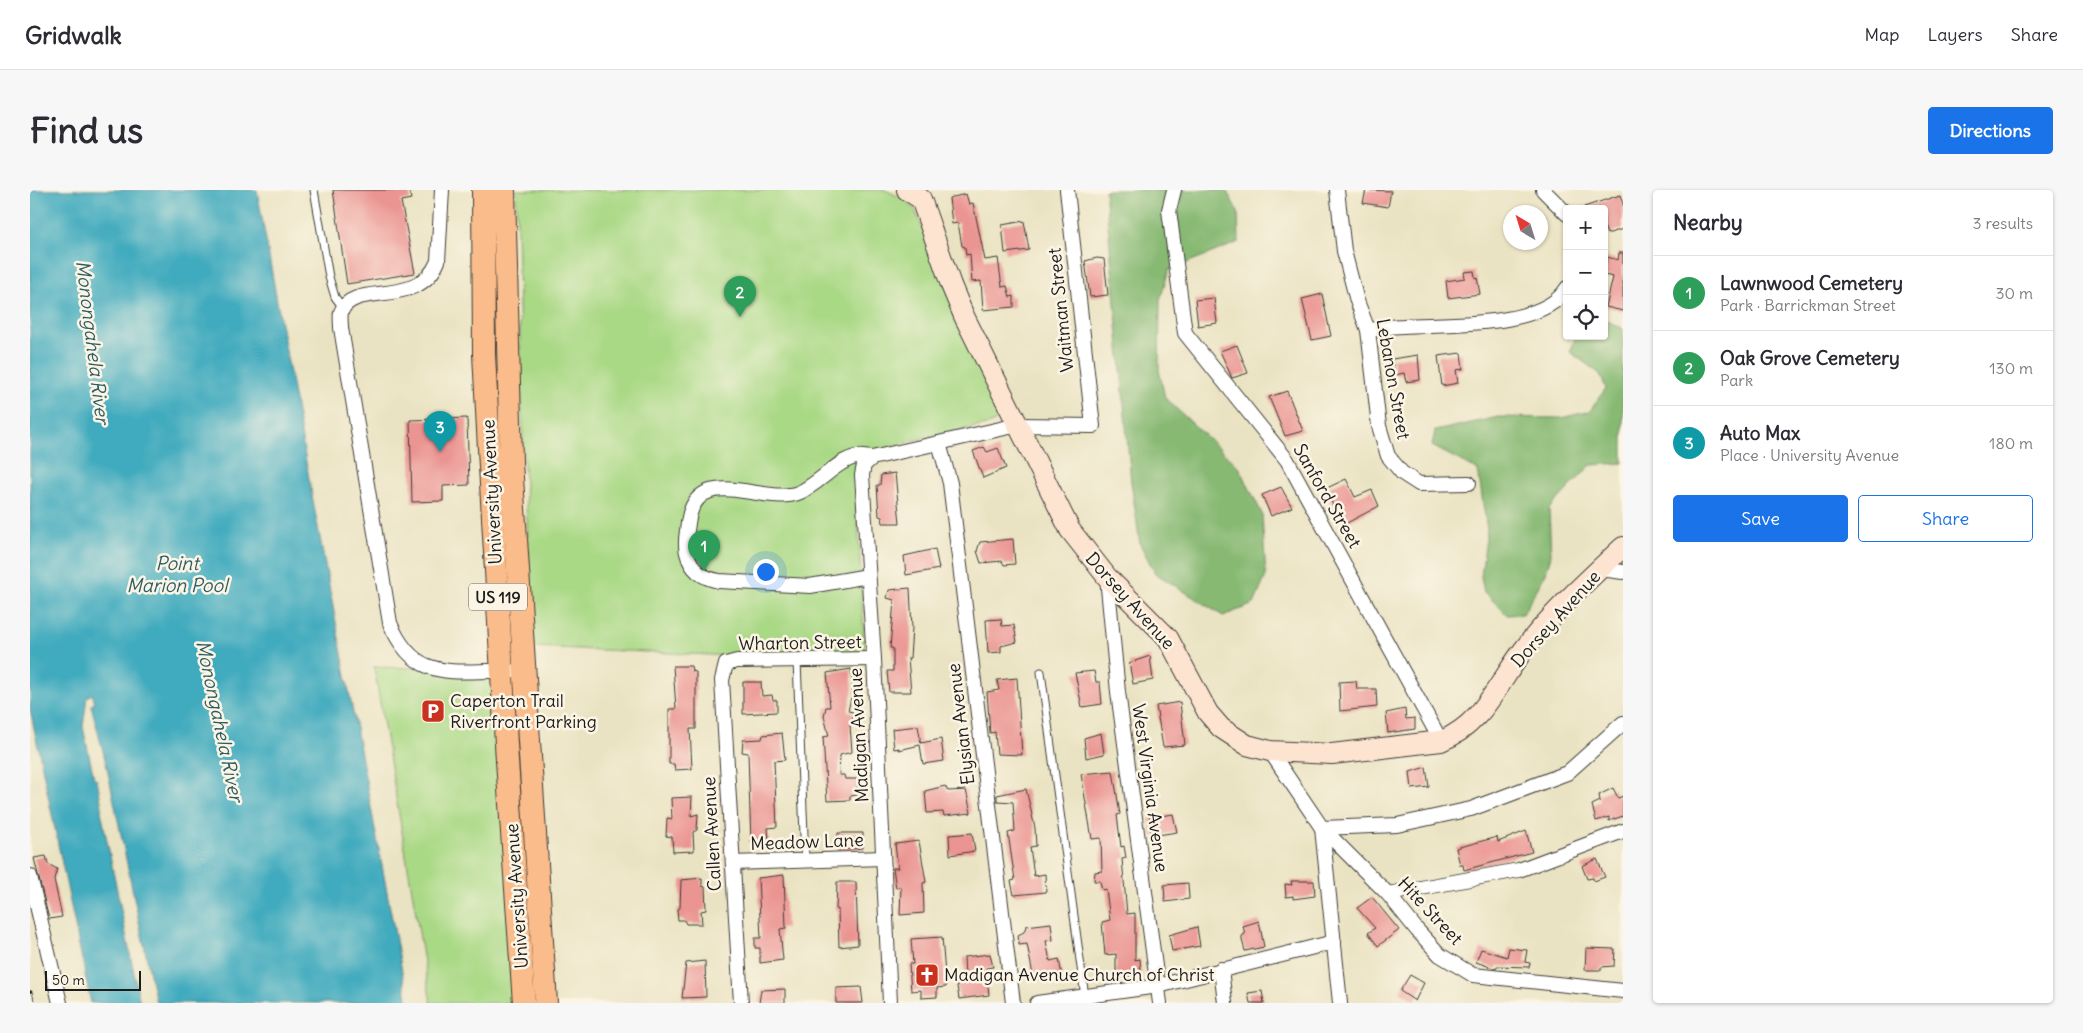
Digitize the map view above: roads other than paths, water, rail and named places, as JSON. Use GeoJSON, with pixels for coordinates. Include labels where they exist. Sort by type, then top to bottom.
{"type":"FeatureCollection","features":[{"type":"Feature","properties":{"kind":"main road","name":"University Avenue"},"geometry":{"type":"LineString","coordinates":[[483,190],[484,354],[524,1003]]}},
{"type":"Feature","properties":{"kind":"main road","name":"University Avenue"},"geometry":{"type":"LineString","coordinates":[[504,190],[511,462],[546,1003]]}},
{"type":"Feature","properties":{"kind":"street"},"geometry":{"type":"LineString","coordinates":[[442,190],[438,260],[434,270],[419,285],[356,298],[341,313],[341,328],[390,623],[396,638],[406,652],[435,670],[525,671]]}},
{"type":"Feature","properties":{"kind":"street","name":"Waitman Street"},"geometry":{"type":"LineString","coordinates":[[1018,425],[1093,426],[1067,190]]}},
{"type":"Feature","properties":{"kind":"street","name":"Sanford Street"},"geometry":{"type":"LineString","coordinates":[[1174,190],[1169,210],[1184,333],[1287,460],[1441,741]]}},
{"type":"Feature","properties":{"kind":"street","name":"Lebanon Street"},"geometry":{"type":"LineString","coordinates":[[1337,190],[1344,251],[1368,330],[1379,426],[1388,456],[1402,473],[1419,484],[1469,483]]}},
{"type":"Feature","properties":{"kind":"street"},"geometry":{"type":"LineString","coordinates":[[1543,190],[1563,210]]}},
{"type":"Feature","properties":{"kind":"street","name":"Dorsey Avenue"},"geometry":{"type":"LineString","coordinates":[[916,193],[951,285],[1070,530],[1106,577],[1168,638],[1208,713],[1221,728],[1247,745],[1270,751],[1332,754],[1441,741],[1455,735],[1472,722],[1502,684],[1522,652],[1623,547]]}},
{"type":"Feature","properties":{"kind":"street"},"geometry":{"type":"LineString","coordinates":[[1368,330],[1401,326],[1492,322],[1526,316],[1546,306],[1563,291]]}},
{"type":"Feature","properties":{"kind":"street"},"geometry":{"type":"LineString","coordinates":[[868,576],[810,586],[708,579],[698,573],[685,548],[689,514],[695,502],[706,492],[719,489],[774,494],[798,493],[856,457],[868,462],[939,442],[1018,425]]}},
{"type":"Feature","properties":{"kind":"street","name":"Elysian Avenue"},"geometry":{"type":"LineString","coordinates":[[939,442],[950,482],[1013,1003]]}},
{"type":"Feature","properties":{"kind":"street","name":"Madigan Avenue"},"geometry":{"type":"LineString","coordinates":[[868,462],[862,475],[874,660],[890,1003]]}},
{"type":"Feature","properties":{"kind":"street"},"geometry":{"type":"LineString","coordinates":[[1600,569],[1623,572]]}},
{"type":"Feature","properties":{"kind":"street","name":"West Virginia Avenue"},"geometry":{"type":"LineString","coordinates":[[1106,577],[1118,692],[1160,1003]]}},
{"type":"Feature","properties":{"kind":"street","name":"Wharton Street"},"geometry":{"type":"LineString","coordinates":[[726,664],[737,661],[874,660]]}},
{"type":"Feature","properties":{"kind":"street","name":"Callen Avenue"},"geometry":{"type":"LineString","coordinates":[[726,664],[722,680],[741,1003]]}},
{"type":"Feature","properties":{"kind":"street"},"geometry":{"type":"LineString","coordinates":[[1340,1003],[1322,828],[1397,825],[1471,809],[1567,773],[1623,723]]}},
{"type":"Feature","properties":{"kind":"street","name":"Hite Street"},"geometry":{"type":"LineString","coordinates":[[1270,751],[1322,828],[1388,894],[1417,930],[1440,954],[1473,974],[1623,991]]}},
{"type":"Feature","properties":{"kind":"street"},"geometry":{"type":"LineString","coordinates":[[1388,894],[1519,870],[1623,831]]}},
{"type":"Feature","properties":{"kind":"street","name":"Meadow Lane"},"geometry":{"type":"LineString","coordinates":[[733,863],[883,858]]}},
{"type":"Feature","properties":{"kind":"street"},"geometry":{"type":"LineString","coordinates":[[30,876],[60,1003]]}},
{"type":"Feature","properties":{"kind":"street"},"geometry":{"type":"LineString","coordinates":[[1037,1003],[1158,986],[1334,942]]}},
{"type":"Feature","properties":{"kind":"street"},"geometry":{"type":"LineString","coordinates":[[1221,969],[1225,1003]]}},
{"type":"Feature","properties":{"kind":"lane"},"geometry":{"type":"LineString","coordinates":[[314,190],[329,276],[335,297],[344,308]]}},
{"type":"Feature","properties":{"kind":"lane"},"geometry":{"type":"LineString","coordinates":[[797,660],[806,860]]}},
{"type":"Feature","properties":{"kind":"lane"},"geometry":{"type":"LineString","coordinates":[[1041,672],[1085,997]]}},
{"type":"Feature","properties":{"kind":"water","name":"Point Marion Pool"},"geometry":{"type":"Polygon","coordinates":[[[30,190],[257,190],[314,506],[408,1003],[156,1003],[106,763],[91,705],[95,703],[92,694],[87,697],[83,727],[94,778],[97,780],[102,806],[101,811],[140,1003],[91,1003],[30,709],[30,190]]]}},
{"type":"Feature","properties":{"kind":"railway"},"geometry":{"type":"LineString","coordinates":[[30,993],[32,1003]]}},
{"type":"Feature","properties":{"kind":"place","name":"Oak Grove Cemetery"},"geometry":{"type":"Point","coordinates":[740,317]}},
{"type":"Feature","properties":{"kind":"place","name":"Auto Max"},"geometry":{"type":"Point","coordinates":[440,452]}},
{"type":"Feature","properties":{"kind":"place","name":"Lawnwood Cemetery"},"geometry":{"type":"Point","coordinates":[704,571]}},
{"type":"Feature","properties":{"kind":"place","name":"Caperton Trail Riverfront Parking"},"geometry":{"type":"Point","coordinates":[433,711]}},
{"type":"Feature","properties":{"kind":"place","name":"Madigan Avenue Church of Christ"},"geometry":{"type":"Point","coordinates":[927,975]}},
{"type":"Feature","properties":{"kind":"water label","name":"Monongahela River"},"geometry":{"type":"Point","coordinates":[93,342]}},
{"type":"Feature","properties":{"kind":"water label","name":"Monongahela River"},"geometry":{"type":"Point","coordinates":[220,721]}}]}
